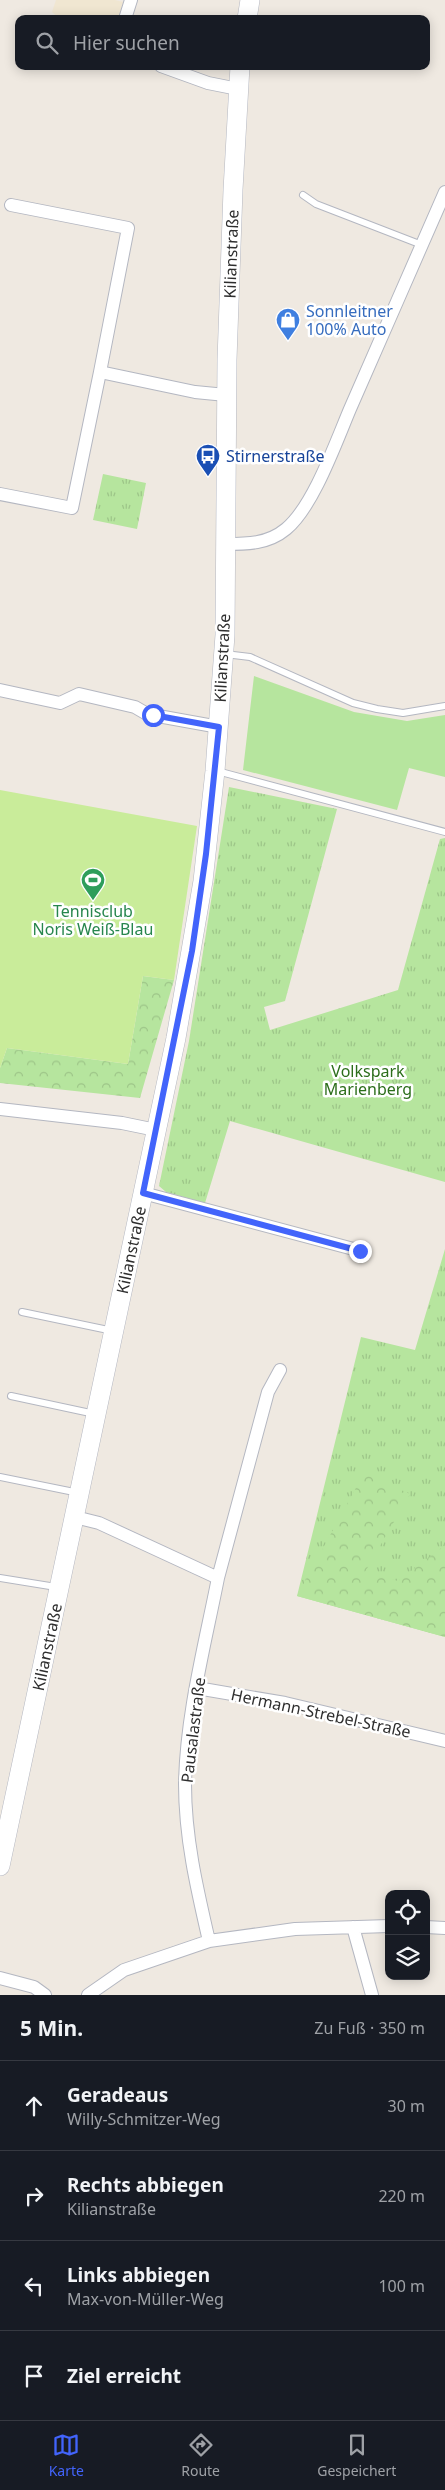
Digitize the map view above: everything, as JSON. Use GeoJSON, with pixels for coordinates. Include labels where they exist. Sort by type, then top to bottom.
{"type":"FeatureCollection","features":[{"type":"Feature","properties":{"kind":"main road"},"geometry":{"type":"LineString","coordinates":[[248,15],[250,0]]}},
{"type":"Feature","properties":{"kind":"main road","name":"Kilianstraße"},"geometry":{"type":"LineString","coordinates":[[0,1866],[156,1130],[192,951],[203,881],[215,771],[224,654],[226,395],[240,70]]}},
{"type":"Feature","properties":{"kind":"street"},"geometry":{"type":"LineString","coordinates":[[126,15],[131,0]]}},
{"type":"Feature","properties":{"kind":"street"},"geometry":{"type":"LineString","coordinates":[[173,70],[208,82],[238,89]]}},
{"type":"Feature","properties":{"kind":"street"},"geometry":{"type":"LineString","coordinates":[[225,544],[254,544],[267,540],[286,530],[301,513],[326,464],[445,192]]}},
{"type":"Feature","properties":{"kind":"street"},"geometry":{"type":"LineString","coordinates":[[0,494],[72,508],[128,228],[11,205]]}},
{"type":"Feature","properties":{"kind":"street"},"geometry":{"type":"LineString","coordinates":[[100,372],[195,392],[226,395]]}},
{"type":"Feature","properties":{"kind":"street"},"geometry":{"type":"LineString","coordinates":[[0,690],[60,703],[79,694],[134,707],[147,714],[219,727]]}},
{"type":"Feature","properties":{"kind":"street"},"geometry":{"type":"LineString","coordinates":[[0,1110],[122,1123],[156,1130]]}},
{"type":"Feature","properties":{"kind":"street"},"geometry":{"type":"LineString","coordinates":[[143,1193],[360,1251]]}},
{"type":"Feature","properties":{"kind":"street","name":"Pausalastraße"},"geometry":{"type":"LineString","coordinates":[[209,1941],[192,1869],[187,1826],[185,1783],[190,1731],[218,1578],[268,1392],[280,1370]]}},
{"type":"Feature","properties":{"kind":"street"},"geometry":{"type":"LineString","coordinates":[[75,1517],[99,1523],[218,1578]]}},
{"type":"Feature","properties":{"kind":"street","name":"Hermann-Strebel-Straße"},"geometry":{"type":"LineString","coordinates":[[198,1688],[285,1703],[445,1741]]}},
{"type":"Feature","properties":{"kind":"street"},"geometry":{"type":"LineString","coordinates":[[88,1995],[124,1970],[209,1941],[295,1929],[385,1926]]}},
{"type":"Feature","properties":{"kind":"street"},"geometry":{"type":"LineString","coordinates":[[353,1927],[372,1995]]}},
{"type":"Feature","properties":{"kind":"street"},"geometry":{"type":"LineString","coordinates":[[430,1927],[445,1928]]}},
{"type":"Feature","properties":{"kind":"street"},"geometry":{"type":"LineString","coordinates":[[0,1978],[34,1987],[46,1995]]}},
{"type":"Feature","properties":{"kind":"lane"},"geometry":{"type":"LineString","coordinates":[[303,195],[316,204],[422,245]]}},
{"type":"Feature","properties":{"kind":"lane"},"geometry":{"type":"LineString","coordinates":[[224,654],[250,657],[353,703],[378,709],[403,713],[445,706]]}},
{"type":"Feature","properties":{"kind":"lane"},"geometry":{"type":"LineString","coordinates":[[215,771],[445,832]]}},
{"type":"Feature","properties":{"kind":"lane"},"geometry":{"type":"LineString","coordinates":[[22,1312],[114,1332]]}},
{"type":"Feature","properties":{"kind":"lane"},"geometry":{"type":"LineString","coordinates":[[11,1396],[97,1414]]}},
{"type":"Feature","properties":{"kind":"lane"},"geometry":{"type":"LineString","coordinates":[[0,1477],[80,1493]]}},
{"type":"Feature","properties":{"kind":"lane"},"geometry":{"type":"LineString","coordinates":[[0,1578],[60,1587]]}},
{"type":"Feature","properties":{"kind":"shaded area"},"geometry":{"type":"Polygon","coordinates":[[[56,0],[115,0],[123,2],[119,15],[55,15],[52,12],[56,0]]]}},
{"type":"Feature","properties":{"kind":"green space"},"geometry":{"type":"Polygon","coordinates":[[[103,474],[146,483],[137,529],[93,520],[103,474]]]}},
{"type":"Feature","properties":{"kind":"green space"},"geometry":{"type":"Polygon","coordinates":[[[254,676],[354,712],[407,721],[445,715],[445,777],[409,768],[397,810],[243,770],[254,676]]]}},
{"type":"Feature","properties":{"kind":"green space","name":"Volkspark Marienberg"},"geometry":{"type":"Polygon","coordinates":[[[229,787],[337,809],[285,1001],[264,1007],[270,1030],[398,990],[440,839],[445,838],[445,1182],[230,1121],[205,1203],[166,1192],[159,1186],[189,1041],[229,787]]]}},
{"type":"Feature","properties":{"kind":"green space","name":"Tennisclub Noris Weiß-Blau"},"geometry":{"type":"Polygon","coordinates":[[[0,790],[197,826],[174,980],[143,976],[128,1064],[7,1048],[0,1068],[0,790]]]}},
{"type":"Feature","properties":{"kind":"green space"},"geometry":{"type":"Polygon","coordinates":[[[143,976],[174,980],[140,1098],[0,1083],[0,1068],[7,1048],[128,1064],[143,976]]]}},
{"type":"Feature","properties":{"kind":"green space"},"geometry":{"type":"Polygon","coordinates":[[[445,1249],[445,1637],[297,1596],[361,1337],[415,1350],[445,1249]]]}},
{"type":"Feature","properties":{"kind":"green space"},"geometry":{"type":"Polygon","coordinates":[[[364,1473],[410,1494],[365,1572],[398,1581],[445,1545],[445,1637],[297,1596],[364,1473]]]}},
{"type":"Feature","properties":{"kind":"place","name":"Sonnleitner 100% Auto"},"geometry":{"type":"Point","coordinates":[288,341]}},
{"type":"Feature","properties":{"kind":"place","name":"Stirnerstraße"},"geometry":{"type":"Point","coordinates":[208,477]}},
{"type":"Feature","properties":{"kind":"place","name":"Tennisclub Noris Weiß-Blau"},"geometry":{"type":"Point","coordinates":[93,901]}},
{"type":"Feature","properties":{"kind":"route"},"geometry":{"type":"LineString","coordinates":[[153,715],[193,724],[219,727],[203,881],[192,951],[176,1038],[143,1193],[360,1251]]}}]}
